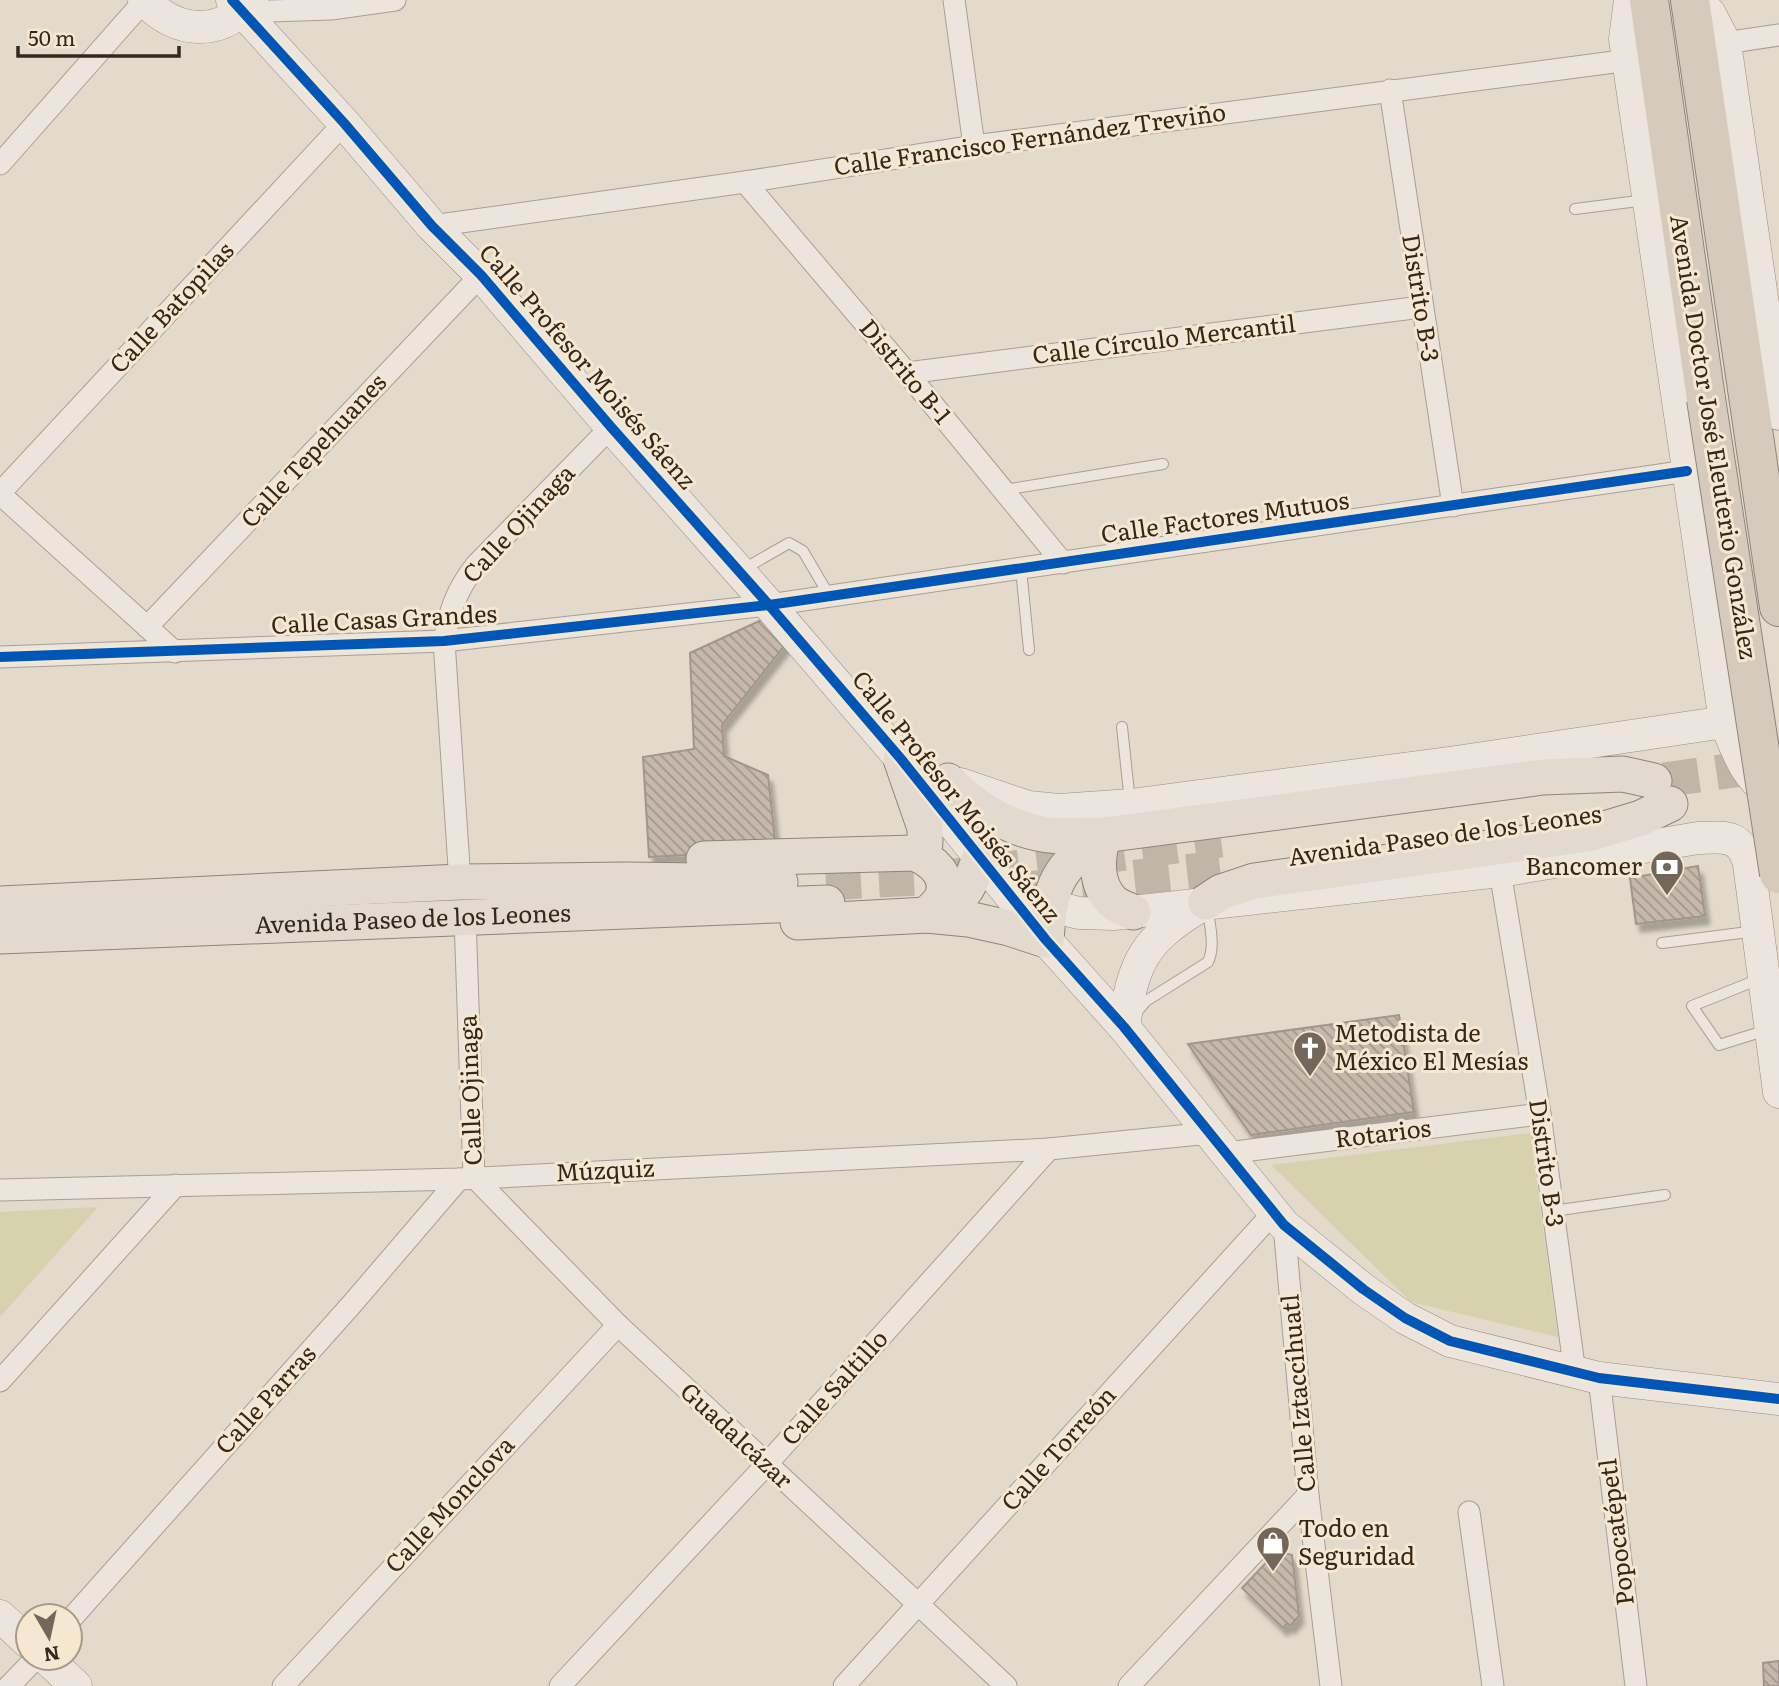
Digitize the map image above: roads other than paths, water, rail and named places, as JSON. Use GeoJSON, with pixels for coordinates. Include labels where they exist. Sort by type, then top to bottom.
{"type":"FeatureCollection","features":[{"type":"Feature","properties":{"kind":"highway","name":"Avenida Doctor José Eleuterio González"},"geometry":{"type":"LineString","coordinates":[[1649,0],[1706,399],[1779,874]]}},
{"type":"Feature","properties":{"kind":"highway","name":"Avenida Doctor José Eleuterio González"},"geometry":{"type":"LineString","coordinates":[[1690,0],[1779,607]]}},
{"type":"Feature","properties":{"kind":"main road"},"geometry":{"type":"LineString","coordinates":[[901,759],[925,828],[925,843],[915,853]]}},
{"type":"Feature","properties":{"kind":"main road"},"geometry":{"type":"LineString","coordinates":[[948,781],[969,802],[1001,821],[1039,834],[1104,835],[1543,777],[1623,774],[1663,788],[1642,818],[1588,834],[1254,881],[1221,891],[1206,902]]}},
{"type":"Feature","properties":{"kind":"main road","name":"Avenida Paseo de los Leones"},"geometry":{"type":"LineString","coordinates":[[1221,854],[1469,808],[1663,788]]}},
{"type":"Feature","properties":{"kind":"main road"},"geometry":{"type":"LineString","coordinates":[[1104,835],[1099,859],[1102,887],[1114,903],[1133,912]]}},
{"type":"Feature","properties":{"kind":"main road"},"geometry":{"type":"LineString","coordinates":[[554,912],[595,929],[640,931],[927,915],[995,925],[1047,924],[1061,872],[1078,853],[1104,835]]}},
{"type":"Feature","properties":{"kind":"main road"},"geometry":{"type":"LineString","coordinates":[[625,880],[652,863],[679,860],[915,853],[934,863],[945,885],[942,899],[927,915]]}},
{"type":"Feature","properties":{"kind":"main road"},"geometry":{"type":"LineString","coordinates":[[927,915],[955,902],[970,884],[980,858]]}},
{"type":"Feature","properties":{"kind":"main road","name":"Avenida Paseo de los Leones"},"geometry":{"type":"LineString","coordinates":[[0,904],[460,882],[625,880],[826,893],[465,918],[0,936]]}},
{"type":"Feature","properties":{"kind":"street"},"geometry":{"type":"LineString","coordinates":[[0,163],[144,0],[157,13],[173,22],[191,27],[209,27],[227,21],[242,4],[331,9],[395,0]]}},
{"type":"Feature","properties":{"kind":"street"},"geometry":{"type":"LineString","coordinates":[[954,0],[974,146]]}},
{"type":"Feature","properties":{"kind":"street"},"geometry":{"type":"LineString","coordinates":[[1630,0],[1625,39],[1725,722],[1757,784],[1779,795]]}},
{"type":"Feature","properties":{"kind":"street"},"geometry":{"type":"LineString","coordinates":[[1698,0],[1714,20],[1725,43],[1779,414]]}},
{"type":"Feature","properties":{"kind":"street","name":"Calle Profesor Moisés Sáenz"},"geometry":{"type":"LineString","coordinates":[[242,4],[432,226],[481,275],[611,428],[769,605],[901,759],[1011,896],[1047,924],[1124,1027],[1279,1219],[1373,1296],[1405,1318],[1450,1341],[1587,1375],[1779,1399]]}},
{"type":"Feature","properties":{"kind":"street"},"geometry":{"type":"LineString","coordinates":[[1725,43],[1779,35]]}},
{"type":"Feature","properties":{"kind":"street","name":"Calle Francisco Fernández Treviño"},"geometry":{"type":"LineString","coordinates":[[432,226],[745,182],[974,146],[1629,60]]}},
{"type":"Feature","properties":{"kind":"street","name":"Distrito B-3"},"geometry":{"type":"LineString","coordinates":[[1390,90],[1452,506]]}},
{"type":"Feature","properties":{"kind":"street","name":"Calle Batopilas"},"geometry":{"type":"LineString","coordinates":[[0,493],[344,123]]}},
{"type":"Feature","properties":{"kind":"street","name":"Distrito B-1"},"geometry":{"type":"LineString","coordinates":[[745,182],[1063,563]]}},
{"type":"Feature","properties":{"kind":"street","name":"Calle Tepehuanes"},"geometry":{"type":"LineString","coordinates":[[147,627],[481,275]]}},
{"type":"Feature","properties":{"kind":"street","name":"Calle Círculo Mercantil"},"geometry":{"type":"LineString","coordinates":[[907,373],[1421,307]]}},
{"type":"Feature","properties":{"kind":"street","name":"Calle Ojinaga"},"geometry":{"type":"LineString","coordinates":[[460,882],[444,641],[450,610],[460,586],[476,565],[611,428]]}},
{"type":"Feature","properties":{"kind":"street","name":"Calle Factores Mutuos"},"geometry":{"type":"LineString","coordinates":[[769,605],[1687,471]]}},
{"type":"Feature","properties":{"kind":"street"},"geometry":{"type":"LineString","coordinates":[[0,493],[175,652]]}},
{"type":"Feature","properties":{"kind":"street","name":"Calle Casas Grandes"},"geometry":{"type":"LineString","coordinates":[[0,657],[444,641],[769,605]]}},
{"type":"Feature","properties":{"kind":"street"},"geometry":{"type":"LineString","coordinates":[[901,759],[948,781],[1028,807],[1059,810],[1143,804],[1725,722]]}},
{"type":"Feature","properties":{"kind":"street"},"geometry":{"type":"LineString","coordinates":[[1104,835],[1143,804]]}},
{"type":"Feature","properties":{"kind":"street"},"geometry":{"type":"LineString","coordinates":[[1047,924],[1079,913],[1114,914],[1500,871],[1699,838],[1722,837],[1736,841],[1745,850],[1768,934],[1764,978],[1779,1092]]}},
{"type":"Feature","properties":{"kind":"street","name":"Distrito B-3"},"geometry":{"type":"LineString","coordinates":[[1500,871],[1553,1211],[1587,1375]]}},
{"type":"Feature","properties":{"kind":"street"},"geometry":{"type":"LineString","coordinates":[[1124,1027],[1129,991],[1140,958],[1178,920],[1206,902]]}},
{"type":"Feature","properties":{"kind":"street","name":"Calle Ojinaga"},"geometry":{"type":"LineString","coordinates":[[465,918],[467,1178]]}},
{"type":"Feature","properties":{"kind":"street","name":"Rotarios"},"geometry":{"type":"LineString","coordinates":[[1219,1143],[1539,1115]]}},
{"type":"Feature","properties":{"kind":"street","name":"Múzquiz"},"geometry":{"type":"LineString","coordinates":[[0,1190],[467,1178],[1219,1143]]}},
{"type":"Feature","properties":{"kind":"street","name":"Calle Saltillo"},"geometry":{"type":"LineString","coordinates":[[561,1686],[766,1465],[1049,1149]]}},
{"type":"Feature","properties":{"kind":"street","name":"Guadalcázar"},"geometry":{"type":"LineString","coordinates":[[467,1178],[766,1465],[1006,1686]]}},
{"type":"Feature","properties":{"kind":"street","name":"Calle Parras"},"geometry":{"type":"LineString","coordinates":[[84,1604],[467,1178]]}},
{"type":"Feature","properties":{"kind":"street"},"geometry":{"type":"LineString","coordinates":[[0,1381],[176,1185]]}},
{"type":"Feature","properties":{"kind":"street","name":"Calle Iztaccíhuatl"},"geometry":{"type":"LineString","coordinates":[[1279,1219],[1331,1686]]}},
{"type":"Feature","properties":{"kind":"street","name":"Calle Torreón"},"geometry":{"type":"LineString","coordinates":[[844,1686],[1279,1219]]}},
{"type":"Feature","properties":{"kind":"street","name":"Calle Monclova"},"geometry":{"type":"LineString","coordinates":[[283,1686],[618,1325]]}},
{"type":"Feature","properties":{"kind":"street","name":"Popocatépetl"},"geometry":{"type":"LineString","coordinates":[[1587,1375],[1636,1686]]}},
{"type":"Feature","properties":{"kind":"street"},"geometry":{"type":"LineString","coordinates":[[1129,1686],[1308,1495]]}},
{"type":"Feature","properties":{"kind":"street"},"geometry":{"type":"LineString","coordinates":[[1469,1512],[1493,1686]]}},
{"type":"Feature","properties":{"kind":"street"},"geometry":{"type":"LineString","coordinates":[[0,1616],[14,1629]]}},
{"type":"Feature","properties":{"kind":"street"},"geometry":{"type":"LineString","coordinates":[[9,1686],[22,1672]]}},
{"type":"Feature","properties":{"kind":"street"},"geometry":{"type":"LineString","coordinates":[[61,1672],[76,1686]]}},
{"type":"Feature","properties":{"kind":"lane"},"geometry":{"type":"LineString","coordinates":[[1575,209],[1649,200]]}},
{"type":"Feature","properties":{"kind":"lane"},"geometry":{"type":"LineString","coordinates":[[1002,490],[1163,464]]}},
{"type":"Feature","properties":{"kind":"lane"},"geometry":{"type":"LineString","coordinates":[[739,572],[789,543],[803,551],[830,597]]}},
{"type":"Feature","properties":{"kind":"lane"},"geometry":{"type":"LineString","coordinates":[[1021,569],[1029,650]]}},
{"type":"Feature","properties":{"kind":"lane"},"geometry":{"type":"LineString","coordinates":[[1122,727],[1143,804]]}},
{"type":"Feature","properties":{"kind":"lane"},"geometry":{"type":"LineString","coordinates":[[1124,1027],[1146,1001],[1208,962],[1212,954],[1212,944],[1206,902]]}},
{"type":"Feature","properties":{"kind":"lane"},"geometry":{"type":"LineString","coordinates":[[1662,943],[1768,934]]}},
{"type":"Feature","properties":{"kind":"lane"},"geometry":{"type":"LineString","coordinates":[[1764,978],[1692,1006],[1719,1045],[1774,1038]]}},
{"type":"Feature","properties":{"kind":"lane"},"geometry":{"type":"LineString","coordinates":[[1553,1211],[1665,1195]]}},
{"type":"Feature","properties":{"kind":"tunnel"},"geometry":{"type":"LineString","coordinates":[[1664,780],[1776,764]]}},
{"type":"Feature","properties":{"kind":"tunnel"},"geometry":{"type":"LineString","coordinates":[[826,883],[955,876],[1221,840]]}},
{"type":"Feature","properties":{"kind":"tunnel"},"geometry":{"type":"LineString","coordinates":[[1029,889],[1220,868]]}},
{"type":"Feature","properties":{"kind":"place","name":"Bancomer"},"geometry":{"type":"Point","coordinates":[1667,897]}},
{"type":"Feature","properties":{"kind":"place","name":"Metodista de México El Mesías"},"geometry":{"type":"Point","coordinates":[1310,1078]}},
{"type":"Feature","properties":{"kind":"place","name":"Todo en Seguridad"},"geometry":{"type":"Point","coordinates":[1273,1573]}}]}
